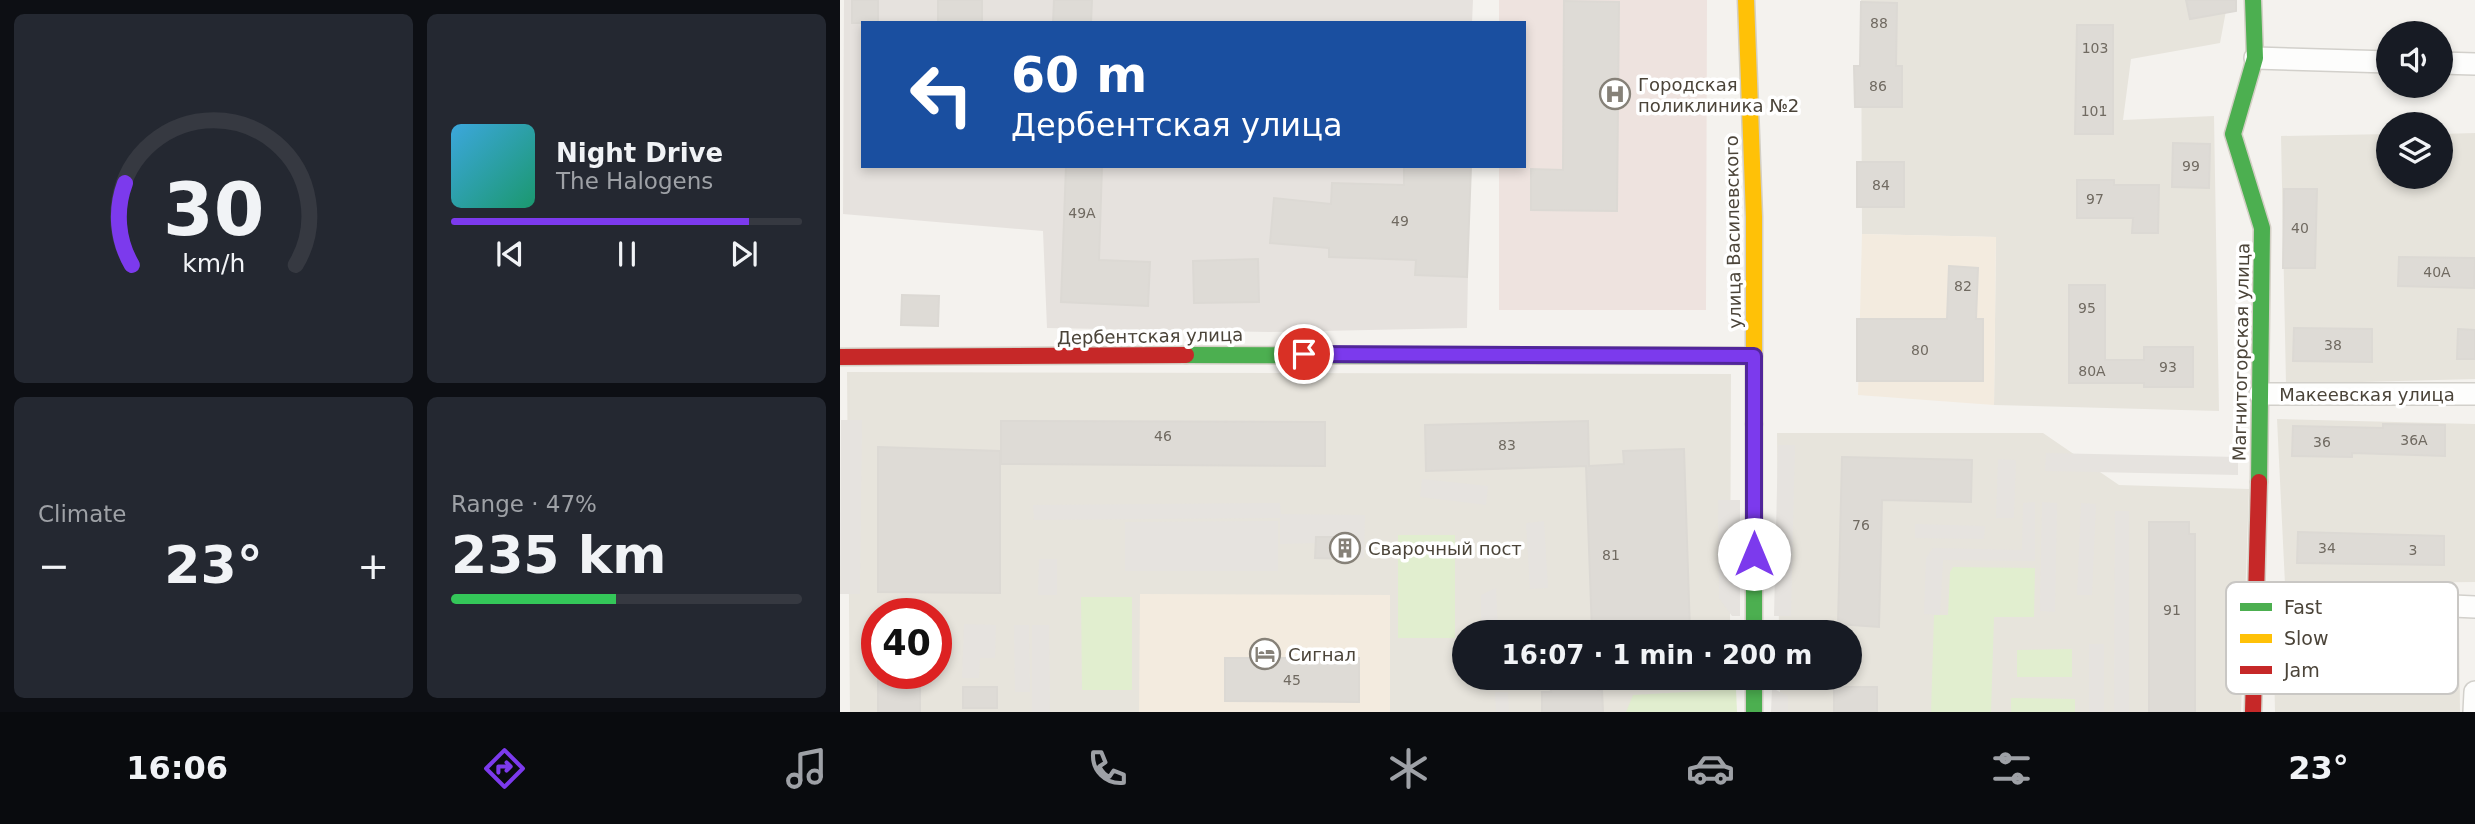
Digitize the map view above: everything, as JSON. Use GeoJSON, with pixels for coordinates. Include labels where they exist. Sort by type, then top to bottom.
{"type":"FeatureCollection","features":[{"type":"Feature","properties":{"kind":"street","name":"улица Василевского"},"geometry":{"type":"LineString","coordinates":[[1746,0],[1754,217],[1754,620]]}},
{"type":"Feature","properties":{"kind":"street","name":"Магнитогорская улица"},"geometry":{"type":"LineString","coordinates":[[2253,0],[2255,58],[2232,134],[2262,228],[2258,582]]}},
{"type":"Feature","properties":{"kind":"street"},"geometry":{"type":"LineString","coordinates":[[2255,58],[2376,62]]}},
{"type":"Feature","properties":{"kind":"street"},"geometry":{"type":"LineString","coordinates":[[2453,63],[2475,64]]}},
{"type":"Feature","properties":{"kind":"street","name":"Дербентская улица"},"geometry":{"type":"LineString","coordinates":[[840,357],[1304,354],[1754,356]]}},
{"type":"Feature","properties":{"kind":"street","name":"Макеевская улица"},"geometry":{"type":"LineString","coordinates":[[2260,394],[2475,394]]}},
{"type":"Feature","properties":{"kind":"street"},"geometry":{"type":"LineString","coordinates":[[1754,690],[1754,712]]}},
{"type":"Feature","properties":{"kind":"street"},"geometry":{"type":"LineString","coordinates":[[2474,712],[2475,692]]}},
{"type":"Feature","properties":{"kind":"street","name":"Магнитогорская улица"},"geometry":{"type":"LineString","coordinates":[[2253,712],[2254,694]]}},
{"type":"Feature","properties":{"kind":"shaded area"},"geometry":{"type":"Polygon","coordinates":[[[844,0],[1473,0],[1472,21],[861,21],[861,168],[1470,168],[1467,328],[1269,332],[1047,328],[1043,231],[843,214],[844,0]]]}},
{"type":"Feature","properties":{"kind":"shaded area","name":"Городская поликлиника №2"},"geometry":{"type":"Polygon","coordinates":[[[1499,0],[1707,0],[1706,310],[1499,310],[1499,168],[1526,168],[1526,21],[1499,21],[1499,0]]]}},
{"type":"Feature","properties":{"kind":"shaded area"},"geometry":{"type":"Polygon","coordinates":[[[1861,0],[2228,0],[2220,43],[2131,59],[2123,120],[2214,116],[2219,411],[1994,405],[1996,237],[1862,234],[1861,0]]]}},
{"type":"Feature","properties":{"kind":"shaded area"},"geometry":{"type":"Polygon","coordinates":[[[2475,133],[2475,379],[2286,384],[2281,136],[2376,134],[2376,189],[2453,189],[2453,134],[2475,133]]]}},
{"type":"Feature","properties":{"kind":"shaded area"},"geometry":{"type":"Polygon","coordinates":[[[1862,234],[1996,237],[1994,405],[1858,395],[1862,234]]]}},
{"type":"Feature","properties":{"kind":"shaded area"},"geometry":{"type":"Polygon","coordinates":[[[847,372],[1731,374],[1730,620],[1452,620],[1452,690],[1730,690],[1730,712],[850,712],[847,372]]]}},
{"type":"Feature","properties":{"kind":"shaded area"},"geometry":{"type":"Polygon","coordinates":[[[2277,419],[2475,424],[2475,582],[2285,582],[2277,419]]]}},
{"type":"Feature","properties":{"kind":"shaded area"},"geometry":{"type":"Polygon","coordinates":[[[841,420],[862,420],[860,594],[840,594],[841,420]]]}},
{"type":"Feature","properties":{"kind":"shaded area"},"geometry":{"type":"Polygon","coordinates":[[[1777,433],[2043,433],[2119,485],[2249,489],[2246,582],[2226,582],[2226,694],[2242,694],[2241,712],[1780,712],[1780,690],[1862,690],[1862,620],[1779,620],[1777,433]]]}},
{"type":"Feature","properties":{"kind":"shaded area"},"geometry":{"type":"Polygon","coordinates":[[[1778,445],[1795,445],[1791,616],[1774,616],[1778,445]]]}},
{"type":"Feature","properties":{"kind":"shaded area"},"geometry":{"type":"Polygon","coordinates":[[[2046,453],[2238,457],[2238,475],[2045,471],[2046,453]]]}},
{"type":"Feature","properties":{"kind":"shaded area"},"geometry":{"type":"Polygon","coordinates":[[[1998,459],[2016,460],[2014,518],[1996,518],[1998,459]]]}},
{"type":"Feature","properties":{"kind":"shaded area"},"geometry":{"type":"Polygon","coordinates":[[[1422,479],[1488,486],[1486,505],[1420,497],[1422,479]]]}},
{"type":"Feature","properties":{"kind":"shaded area"},"geometry":{"type":"Polygon","coordinates":[[[1718,500],[1740,500],[1740,616],[1732,616],[1719,598],[1718,500]]]}},
{"type":"Feature","properties":{"kind":"shaded area"},"geometry":{"type":"Polygon","coordinates":[[[2035,502],[2035,561],[1943,560],[1940,615],[1924,614],[1926,558],[1933,548],[2022,550],[2023,503],[2035,502]]]}},
{"type":"Feature","properties":{"kind":"shaded area"},"geometry":{"type":"Polygon","coordinates":[[[2042,502],[2057,503],[2055,612],[2040,611],[2042,502]]]}},
{"type":"Feature","properties":{"kind":"shaded area"},"geometry":{"type":"Polygon","coordinates":[[[1280,503],[1281,514],[1365,515],[1364,558],[1352,559],[1352,537],[1316,537],[1315,543],[1280,544],[1280,518],[1034,520],[1033,505],[1280,503]]]}},
{"type":"Feature","properties":{"kind":"shaded area"},"geometry":{"type":"Polygon","coordinates":[[[2081,503],[2096,504],[2092,595],[2077,595],[2081,503]]]}},
{"type":"Feature","properties":{"kind":"shaded area"},"geometry":{"type":"Polygon","coordinates":[[[2115,511],[2129,511],[2129,712],[2114,712],[2115,511]]]}},
{"type":"Feature","properties":{"kind":"shaded area"},"geometry":{"type":"Polygon","coordinates":[[[1278,521],[1278,571],[1125,571],[1125,522],[1278,521]]]}},
{"type":"Feature","properties":{"kind":"shaded area"},"geometry":{"type":"Polygon","coordinates":[[[1544,521],[1548,588],[1530,589],[1526,523],[1544,521]]]}},
{"type":"Feature","properties":{"kind":"shaded area"},"geometry":{"type":"Polygon","coordinates":[[[1915,524],[1985,526],[1984,539],[1915,538],[1915,524]]]}},
{"type":"Feature","properties":{"kind":"shaded area"},"geometry":{"type":"Polygon","coordinates":[[[1039,559],[1057,559],[1057,595],[1038,595],[1039,559]]]}},
{"type":"Feature","properties":{"kind":"shaded area"},"geometry":{"type":"Polygon","coordinates":[[[1496,588],[1497,620],[1481,620],[1481,595],[1496,588]]]}},
{"type":"Feature","properties":{"kind":"shaded area","name":"Сигнал"},"geometry":{"type":"Polygon","coordinates":[[[1140,594],[1390,595],[1390,712],[1139,712],[1140,594]]]}},
{"type":"Feature","properties":{"kind":"shaded area"},"geometry":{"type":"Polygon","coordinates":[[[2459,618],[2460,712],[2275,712],[2275,694],[2458,694],[2459,618]]]}},
{"type":"Feature","properties":{"kind":"shaded area"},"geometry":{"type":"Polygon","coordinates":[[[964,624],[996,625],[995,658],[980,658],[979,678],[962,678],[964,624]]]}},
{"type":"Feature","properties":{"kind":"shaded area"},"geometry":{"type":"Polygon","coordinates":[[[1014,625],[1029,625],[1030,692],[1015,692],[1014,625]]]}},
{"type":"Feature","properties":{"kind":"shaded area"},"geometry":{"type":"Polygon","coordinates":[[[1032,625],[1049,625],[1050,712],[1032,712],[1032,625]]]}},
{"type":"Feature","properties":{"kind":"shaded area"},"geometry":{"type":"Polygon","coordinates":[[[2089,644],[2104,644],[2104,712],[2089,712],[2089,644]]]}},
{"type":"Feature","properties":{"kind":"shaded area"},"geometry":{"type":"Polygon","coordinates":[[[1772,690],[1788,696],[1788,712],[1771,712],[1772,690]]]}},
{"type":"Feature","properties":{"kind":"shaded area"},"geometry":{"type":"Polygon","coordinates":[[[1495,692],[1508,692],[1509,712],[1496,712],[1495,692]]]}},
{"type":"Feature","properties":{"kind":"green space"},"geometry":{"type":"Polygon","coordinates":[[[1398,535],[1455,535],[1455,620],[1452,620],[1452,638],[1398,638],[1398,535]]]}},
{"type":"Feature","properties":{"kind":"green space"},"geometry":{"type":"Polygon","coordinates":[[[1953,567],[2035,568],[2034,617],[1994,617],[1991,712],[1931,712],[1934,615],[1948,615],[1950,572],[1953,567]]]}},
{"type":"Feature","properties":{"kind":"green space"},"geometry":{"type":"Polygon","coordinates":[[[1081,597],[1132,597],[1132,690],[1082,690],[1081,597]]]}},
{"type":"Feature","properties":{"kind":"green space"},"geometry":{"type":"Polygon","coordinates":[[[2072,649],[2072,677],[2017,677],[2017,650],[2072,649]]]}},
{"type":"Feature","properties":{"kind":"green space"},"geometry":{"type":"Polygon","coordinates":[[[1736,690],[1737,712],[1626,712],[1633,695],[1736,690]]]}},
{"type":"Feature","properties":{"kind":"green space"},"geometry":{"type":"Polygon","coordinates":[[[2011,698],[2075,699],[2075,712],[2011,712],[2011,698]]]}},
{"type":"Feature","properties":{"kind":"building"},"geometry":{"type":"Polygon","coordinates":[[[852,0],[878,0],[878,21],[852,23],[852,0]]]}},
{"type":"Feature","properties":{"kind":"building"},"geometry":{"type":"Polygon","coordinates":[[[938,0],[982,0],[982,21],[938,21],[938,0]]]}},
{"type":"Feature","properties":{"kind":"building"},"geometry":{"type":"Polygon","coordinates":[[[1054,0],[1092,0],[1091,21],[1053,21],[1054,0]]]}},
{"type":"Feature","properties":{"kind":"building"},"geometry":{"type":"Polygon","coordinates":[[[2186,0],[2236,0],[2236,11],[2190,19],[2186,0]]]}},
{"type":"Feature","properties":{"kind":"building"},"geometry":{"type":"Polygon","coordinates":[[[1564,1],[1619,2],[1617,211],[1531,210],[1531,169],[1563,170],[1564,1]]]}},
{"type":"Feature","properties":{"kind":"building"},"geometry":{"type":"Polygon","coordinates":[[[1861,2],[1897,3],[1896,66],[1902,66],[1902,107],[1855,107],[1854,66],[1860,66],[1861,2]]]}},
{"type":"Feature","properties":{"kind":"building"},"geometry":{"type":"Polygon","coordinates":[[[2077,25],[2113,25],[2113,134],[2075,134],[2077,25]]]}},
{"type":"Feature","properties":{"kind":"building"},"geometry":{"type":"Polygon","coordinates":[[[2173,143],[2210,144],[2209,188],[2172,187],[2173,143]]]}},
{"type":"Feature","properties":{"kind":"building"},"geometry":{"type":"Polygon","coordinates":[[[1857,162],[1904,162],[1904,207],[1857,207],[1857,162]]]}},
{"type":"Feature","properties":{"kind":"building"},"geometry":{"type":"Polygon","coordinates":[[[1066,168],[1102,168],[1099,260],[1150,262],[1148,306],[1061,302],[1066,168]]]}},
{"type":"Feature","properties":{"kind":"building"},"geometry":{"type":"Polygon","coordinates":[[[1404,168],[1471,168],[1467,277],[1415,275],[1416,260],[1329,257],[1329,248],[1270,243],[1274,198],[1331,204],[1332,183],[1404,185],[1404,168]]]}},
{"type":"Feature","properties":{"kind":"building"},"geometry":{"type":"Polygon","coordinates":[[[2077,180],[2114,180],[2114,185],[2159,185],[2158,233],[2132,233],[2133,218],[2077,218],[2077,180]]]}},
{"type":"Feature","properties":{"kind":"building"},"geometry":{"type":"Polygon","coordinates":[[[2284,189],[2317,189],[2315,268],[2283,268],[2284,189]]]}},
{"type":"Feature","properties":{"kind":"building"},"geometry":{"type":"Polygon","coordinates":[[[2399,257],[2475,258],[2474,288],[2398,286],[2399,257]]]}},
{"type":"Feature","properties":{"kind":"building"},"geometry":{"type":"Polygon","coordinates":[[[1258,259],[1259,302],[1194,303],[1193,261],[1258,259]]]}},
{"type":"Feature","properties":{"kind":"building"},"geometry":{"type":"Polygon","coordinates":[[[1949,266],[1978,268],[1976,319],[1983,319],[1983,381],[1857,381],[1857,319],[1947,319],[1949,266]]]}},
{"type":"Feature","properties":{"kind":"building"},"geometry":{"type":"Polygon","coordinates":[[[2069,285],[2105,285],[2105,360],[2144,360],[2144,347],[2193,347],[2193,387],[2144,387],[2144,383],[2069,383],[2069,285]]]}},
{"type":"Feature","properties":{"kind":"building"},"geometry":{"type":"Polygon","coordinates":[[[902,295],[939,296],[938,326],[901,325],[902,295]]]}},
{"type":"Feature","properties":{"kind":"building"},"geometry":{"type":"Polygon","coordinates":[[[2294,328],[2372,329],[2372,362],[2293,361],[2294,328]]]}},
{"type":"Feature","properties":{"kind":"building"},"geometry":{"type":"Polygon","coordinates":[[[2458,329],[2475,330],[2475,359],[2457,359],[2458,329]]]}},
{"type":"Feature","properties":{"kind":"building"},"geometry":{"type":"Polygon","coordinates":[[[1001,421],[1325,422],[1325,466],[1001,464],[1001,421]]]}},
{"type":"Feature","properties":{"kind":"building"},"geometry":{"type":"Polygon","coordinates":[[[1588,421],[1589,466],[1624,464],[1623,451],[1684,449],[1690,620],[1592,620],[1586,466],[1426,471],[1425,425],[1588,421]]]}},
{"type":"Feature","properties":{"kind":"building"},"geometry":{"type":"Polygon","coordinates":[[[2383,424],[2445,425],[2445,456],[2352,453],[2352,457],[2292,456],[2293,426],[2383,428],[2383,424]]]}},
{"type":"Feature","properties":{"kind":"building"},"geometry":{"type":"Polygon","coordinates":[[[878,447],[1000,451],[1000,593],[878,592],[878,447]]]}},
{"type":"Feature","properties":{"kind":"building"},"geometry":{"type":"Polygon","coordinates":[[[1842,457],[1972,460],[1971,502],[1882,500],[1879,627],[1862,626],[1862,620],[1838,620],[1842,457]]]}},
{"type":"Feature","properties":{"kind":"building"},"geometry":{"type":"Polygon","coordinates":[[[2149,522],[2189,522],[2189,534],[2195,534],[2195,712],[2149,712],[2149,522]]]}},
{"type":"Feature","properties":{"kind":"building"},"geometry":{"type":"Polygon","coordinates":[[[2298,532],[2444,536],[2444,565],[2297,563],[2298,532]]]}},
{"type":"Feature","properties":{"kind":"building"},"geometry":{"type":"Polygon","coordinates":[[[1316,537],[1353,537],[1352,559],[1315,558],[1316,537]]]}},
{"type":"Feature","properties":{"kind":"building"},"geometry":{"type":"Polygon","coordinates":[[[1225,658],[1359,658],[1359,702],[1225,701],[1225,658]]]}},
{"type":"Feature","properties":{"kind":"building"},"geometry":{"type":"Polygon","coordinates":[[[963,687],[997,687],[997,708],[963,708],[963,687]]]}},
{"type":"Feature","properties":{"kind":"building"},"geometry":{"type":"Polygon","coordinates":[[[1877,687],[1877,712],[1834,712],[1834,690],[1877,687]]]}},
{"type":"Feature","properties":{"kind":"building"},"geometry":{"type":"Polygon","coordinates":[[[878,689],[920,689],[920,712],[878,712],[878,689]]]}},
{"type":"Feature","properties":{"kind":"building"},"geometry":{"type":"Polygon","coordinates":[[[1602,690],[1603,712],[1542,712],[1542,692],[1602,690]]]}},
{"type":"Feature","properties":{"kind":"traffic: fast"},"geometry":{"type":"LineString","coordinates":[[2253,0],[2255,58],[2233,134],[2262,228],[2259,482]]}},
{"type":"Feature","properties":{"kind":"traffic: fast"},"geometry":{"type":"LineString","coordinates":[[1186,355],[1754,356]]}},
{"type":"Feature","properties":{"kind":"traffic: fast"},"geometry":{"type":"LineString","coordinates":[[1754,424],[1754,620]]}},
{"type":"Feature","properties":{"kind":"traffic: fast"},"geometry":{"type":"LineString","coordinates":[[1754,690],[1754,712]]}},
{"type":"Feature","properties":{"kind":"traffic: slow"},"geometry":{"type":"LineString","coordinates":[[1746,0],[1754,217],[1754,424]]}},
{"type":"Feature","properties":{"kind":"traffic: jam"},"geometry":{"type":"LineString","coordinates":[[840,357],[1186,355]]}},
{"type":"Feature","properties":{"kind":"traffic: jam"},"geometry":{"type":"LineString","coordinates":[[2256,582],[2259,482]]}},
{"type":"Feature","properties":{"kind":"traffic: jam"},"geometry":{"type":"LineString","coordinates":[[2253,694],[2253,712]]}},
{"type":"Feature","properties":{"kind":"place","name":"Городская поликлиника №2"},"geometry":{"type":"Point","coordinates":[1615,94]}},
{"type":"Feature","properties":{"kind":"place","name":"Сварочный пост"},"geometry":{"type":"Point","coordinates":[1345,548]}},
{"type":"Feature","properties":{"kind":"place","name":"Сигнал"},"geometry":{"type":"Point","coordinates":[1265,654]}},
{"type":"Feature","properties":{"kind":"route"},"geometry":{"type":"LineString","coordinates":[[1304,354],[1754,356],[1754,554]]}}]}
